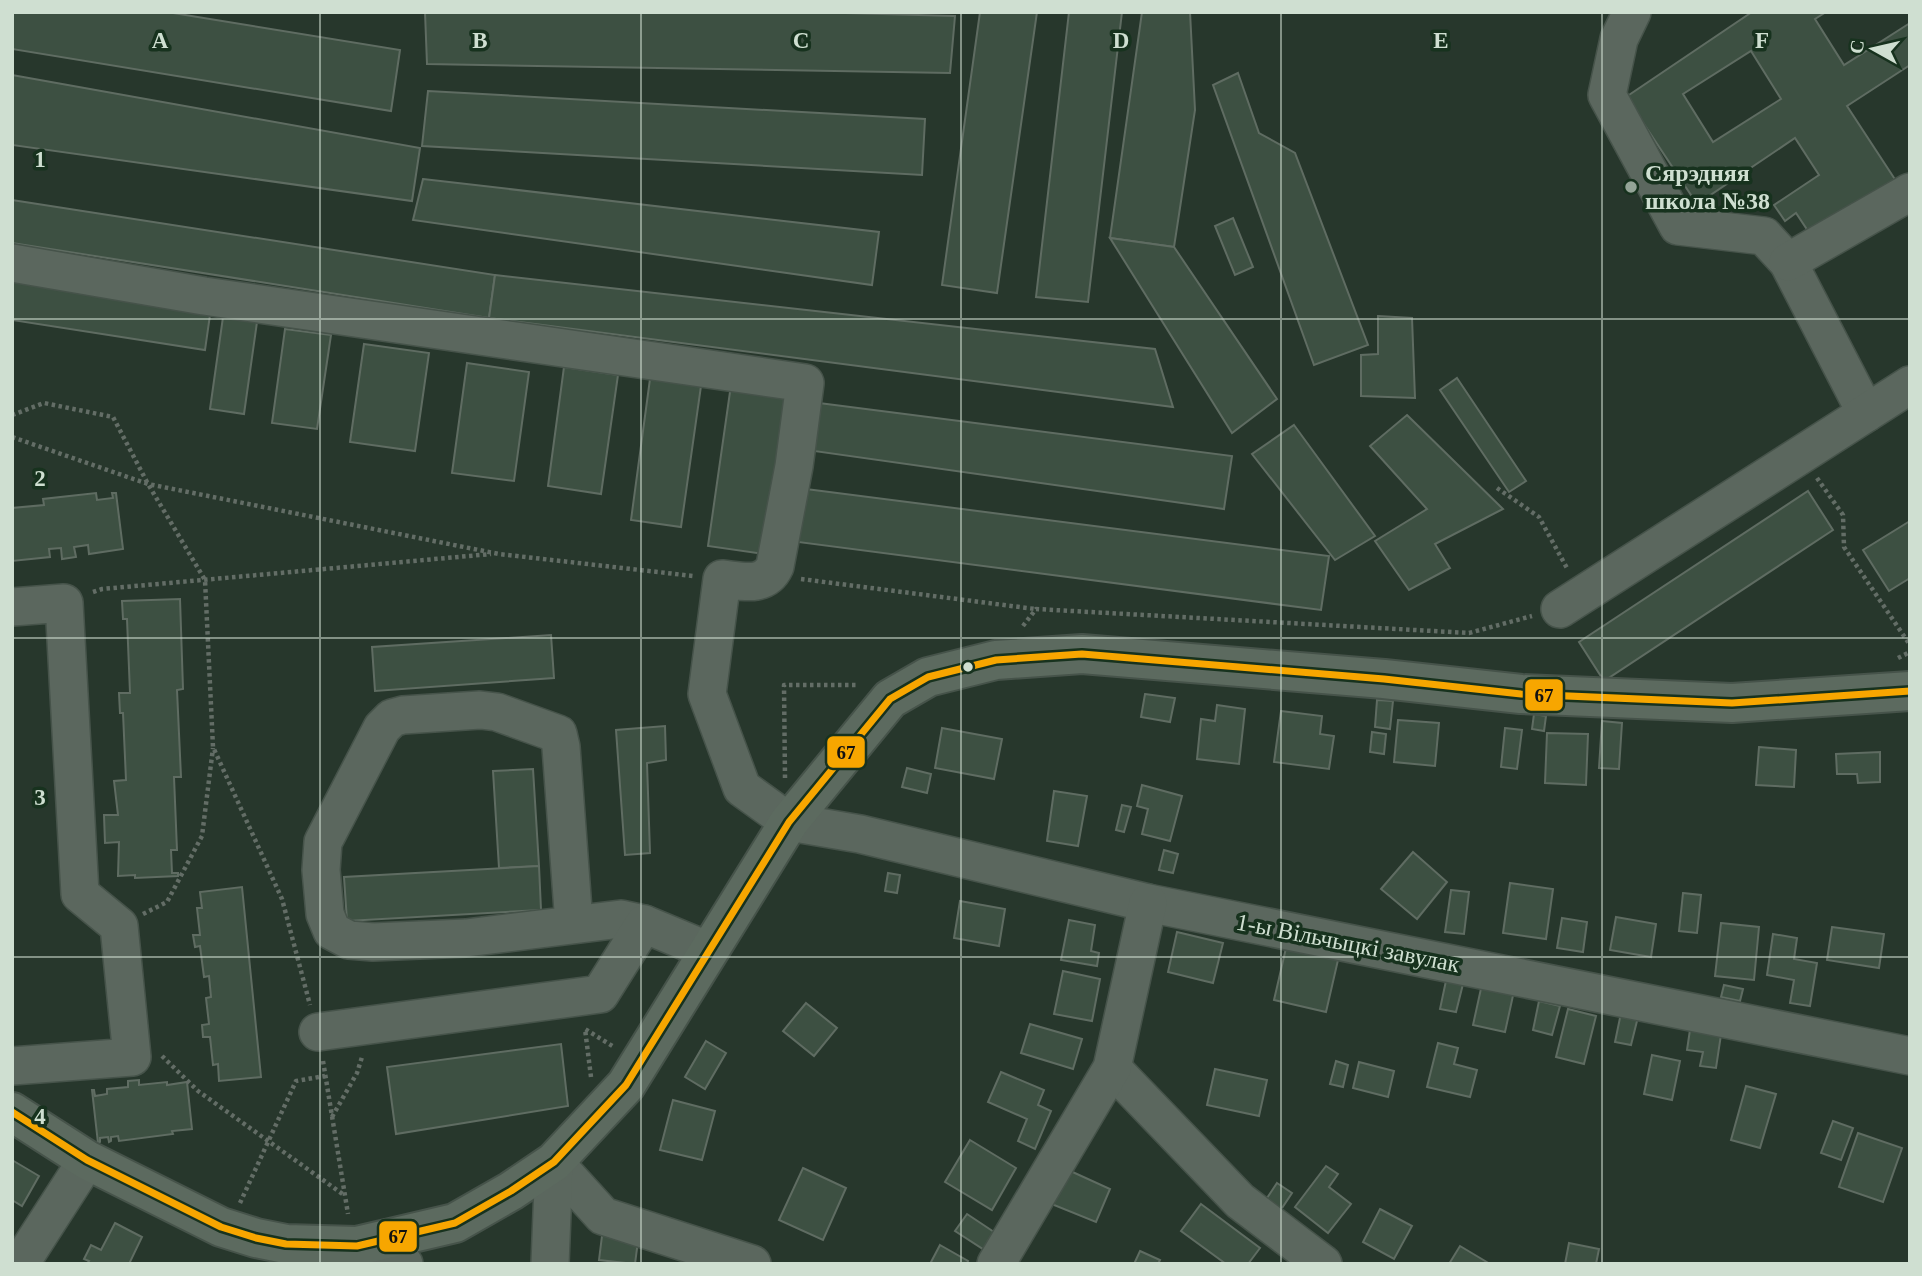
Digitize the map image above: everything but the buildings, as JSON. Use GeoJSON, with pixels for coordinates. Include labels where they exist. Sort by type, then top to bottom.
{"type":"FeatureCollection","features":[{"type":"Feature","properties":{"kind":"main road"},"geometry":{"type":"LineString","coordinates":[[12,1112],[87,1160],[228,1229],[286,1244],[357,1246],[455,1223],[554,1162],[626,1085],[709,951],[780,802],[890,699],[928,677],[996,660],[1082,654],[1384,678],[1521,694],[1732,703],[1910,691]]}},
{"type":"Feature","properties":{"kind":"street"},"geometry":{"type":"LineString","coordinates":[[1632,12],[1619,39],[1607,95],[1678,226],[1764,236],[1788,261],[1866,412]]}},
{"type":"Feature","properties":{"kind":"street"},"geometry":{"type":"LineString","coordinates":[[1788,261],[1910,192]]}},
{"type":"Feature","properties":{"kind":"street"},"geometry":{"type":"LineString","coordinates":[[12,263],[204,296],[805,383],[794,466],[775,566],[771,575],[763,580],[753,582],[722,579],[707,694],[742,788],[780,802]]}},
{"type":"Feature","properties":{"kind":"street"},"geometry":{"type":"LineString","coordinates":[[1571,602],[1910,385]]}},
{"type":"Feature","properties":{"kind":"street"},"geometry":{"type":"LineString","coordinates":[[12,607],[64,603],[80,894],[119,926],[132,1057],[12,1066]]}},
{"type":"Feature","properties":{"kind":"street"},"geometry":{"type":"LineString","coordinates":[[573,924],[558,734],[497,712],[480,710],[392,718],[382,728],[323,842],[321,870],[325,914],[332,931],[349,940],[373,942],[466,938],[621,919],[644,925],[709,951]]}},
{"type":"Feature","properties":{"kind":"street","name":"1-ы Вільчыцкі завулак"},"geometry":{"type":"LineString","coordinates":[[780,802],[860,834],[1148,903],[1910,1056]]}},
{"type":"Feature","properties":{"kind":"street"},"geometry":{"type":"LineString","coordinates":[[996,1264],[1112,1068],[1148,903]]}},
{"type":"Feature","properties":{"kind":"street"},"geometry":{"type":"LineString","coordinates":[[318,1032],[600,994],[644,925]]}},
{"type":"Feature","properties":{"kind":"street"},"geometry":{"type":"LineString","coordinates":[[1112,1068],[1240,1201],[1323,1264]]}},
{"type":"Feature","properties":{"kind":"street"},"geometry":{"type":"LineString","coordinates":[[20,1264],[87,1160]]}},
{"type":"Feature","properties":{"kind":"street"},"geometry":{"type":"LineString","coordinates":[[550,1264],[554,1162]]}},
{"type":"Feature","properties":{"kind":"street"},"geometry":{"type":"LineString","coordinates":[[554,1162],[603,1216],[752,1264]]}},
{"type":"Feature","properties":{"kind":"street"},"geometry":{"type":"LineString","coordinates":[[357,1246],[404,1264]]}},
{"type":"Feature","properties":{"kind":"path"},"geometry":{"type":"LineString","coordinates":[[12,415],[44,403],[113,417],[148,485],[205,580],[213,747],[202,836],[167,902],[119,926]]}},
{"type":"Feature","properties":{"kind":"path"},"geometry":{"type":"LineString","coordinates":[[12,437],[148,485],[499,554],[722,579]]}},
{"type":"Feature","properties":{"kind":"path"},"geometry":{"type":"LineString","coordinates":[[1801,454],[1843,515],[1844,547],[1910,645]]}},
{"type":"Feature","properties":{"kind":"path"},"geometry":{"type":"LineString","coordinates":[[771,575],[1036,609],[1469,633],[1571,602],[1539,517],[1497,488]]}},
{"type":"Feature","properties":{"kind":"path"},"geometry":{"type":"LineString","coordinates":[[64,603],[102,589],[499,554]]}},
{"type":"Feature","properties":{"kind":"path"},"geometry":{"type":"LineString","coordinates":[[996,660],[1036,609]]}},
{"type":"Feature","properties":{"kind":"path"},"geometry":{"type":"LineString","coordinates":[[784,685],[861,685]]}},
{"type":"Feature","properties":{"kind":"path"},"geometry":{"type":"LineString","coordinates":[[213,747],[282,899],[302,981],[318,1032],[344,1195],[357,1246]]}},
{"type":"Feature","properties":{"kind":"path"},"geometry":{"type":"LineString","coordinates":[[129,1024],[198,1091],[344,1195]]}},
{"type":"Feature","properties":{"kind":"path"},"geometry":{"type":"LineString","coordinates":[[591,1080],[585,1029],[617,1048]]}},
{"type":"Feature","properties":{"kind":"path"},"geometry":{"type":"LineString","coordinates":[[228,1229],[296,1081],[325,1076]]}},
{"type":"Feature","properties":{"kind":"transit line","name":"67"},"geometry":{"type":"LineString","coordinates":[[12,1112],[87,1160],[221,1227],[256,1238],[286,1244],[357,1246],[455,1223],[511,1191],[554,1162],[626,1085],[789,822],[890,699],[928,677],[996,660],[1082,654],[1384,679],[1521,694],[1732,703],[1910,691]]}},
{"type":"Feature","properties":{"kind":"place","name":"Сярэдняя школа №38"},"geometry":{"type":"Point","coordinates":[1631,187]}}]}
